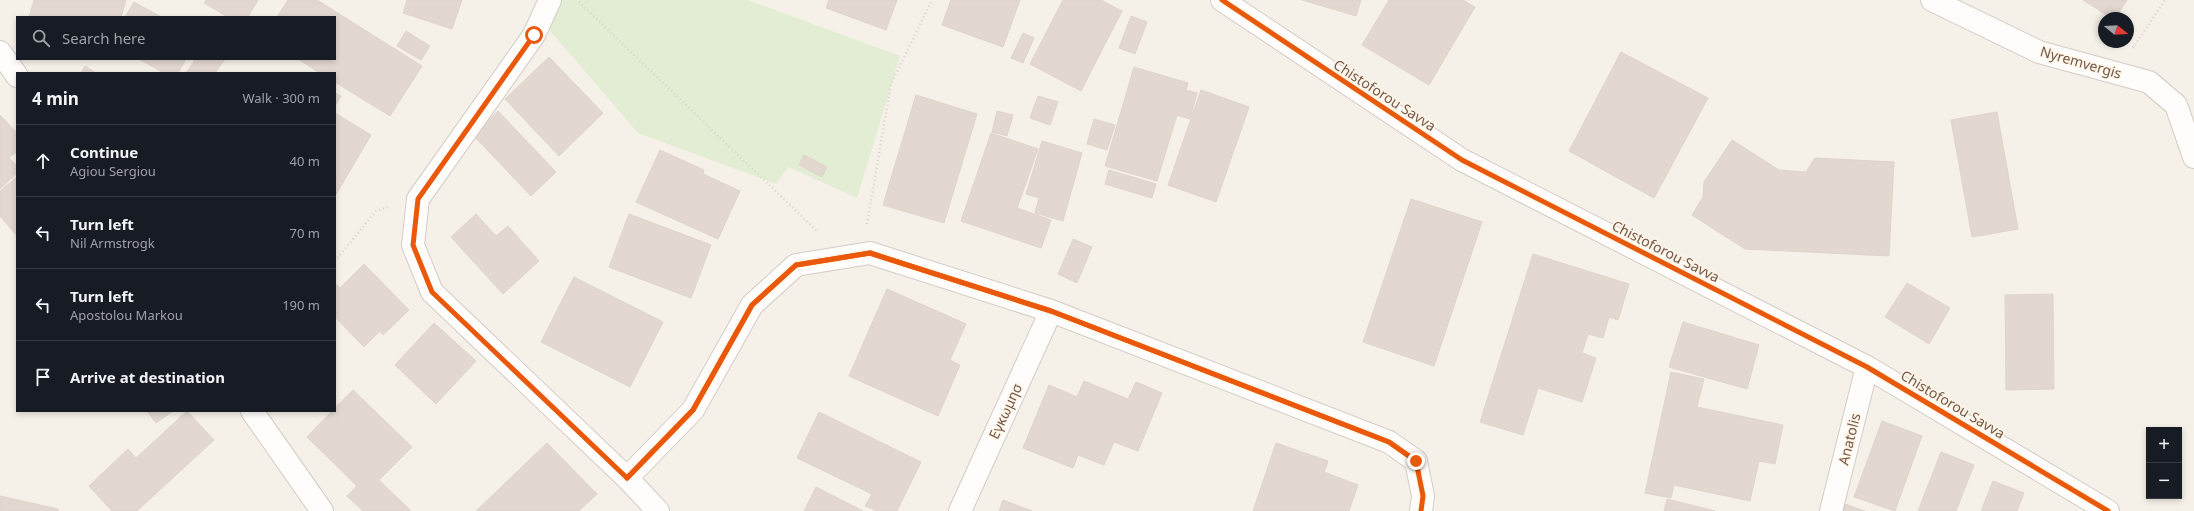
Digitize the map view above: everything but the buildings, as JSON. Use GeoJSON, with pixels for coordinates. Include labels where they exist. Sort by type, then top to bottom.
{"type":"FeatureCollection","features":[{"type":"Feature","properties":{"kind":"street"},"geometry":{"type":"LineString","coordinates":[[550,0],[534,35],[418,199],[413,245],[432,292],[627,478],[658,511]]}},
{"type":"Feature","properties":{"kind":"street","name":"Chistoforou Savva"},"geometry":{"type":"LineString","coordinates":[[1222,0],[1462,160],[1867,367],[2108,511]]}},
{"type":"Feature","properties":{"kind":"street","name":"Nyremvergis"},"geometry":{"type":"LineString","coordinates":[[1932,0],[2040,52],[2149,82],[2176,105],[2194,157]]}},
{"type":"Feature","properties":{"kind":"street"},"geometry":{"type":"LineString","coordinates":[[0,52],[16,75]]}},
{"type":"Feature","properties":{"kind":"street"},"geometry":{"type":"LineString","coordinates":[[627,478],[693,410],[752,305],[796,265],[870,253],[1051,311],[1389,442],[1416,461],[1423,496],[1421,511]]}},
{"type":"Feature","properties":{"kind":"street","name":"Εγκωμησ"},"geometry":{"type":"LineString","coordinates":[[960,511],[1051,311]]}},
{"type":"Feature","properties":{"kind":"street","name":"Anatolis"},"geometry":{"type":"LineString","coordinates":[[1831,511],[1867,367]]}},
{"type":"Feature","properties":{"kind":"street"},"geometry":{"type":"LineString","coordinates":[[253,412],[322,511]]}},
{"type":"Feature","properties":{"kind":"path"},"geometry":{"type":"LineString","coordinates":[[577,0],[853,256]]}},
{"type":"Feature","properties":{"kind":"path"},"geometry":{"type":"LineString","coordinates":[[853,256],[890,84],[932,0]]}},
{"type":"Feature","properties":{"kind":"path"},"geometry":{"type":"LineString","coordinates":[[2116,72],[2165,0]]}},
{"type":"Feature","properties":{"kind":"path"},"geometry":{"type":"LineString","coordinates":[[336,260],[376,211],[418,199]]}},
{"type":"Feature","properties":{"kind":"green space"},"geometry":{"type":"Polygon","coordinates":[[[557,0],[748,0],[900,56],[857,198],[788,167],[776,184],[638,133],[546,26],[557,0]]]}},
{"type":"Feature","properties":{"kind":"cycle path"},"geometry":{"type":"LineString","coordinates":[[1222,0],[1462,160],[1867,367],[2108,511]]}},
{"type":"Feature","properties":{"kind":"cycle path"},"geometry":{"type":"LineString","coordinates":[[627,478],[693,410],[752,305],[796,265],[870,253],[1051,311],[1389,442],[1416,461],[1423,496],[1421,511]]}},
{"type":"Feature","properties":{"kind":"route"},"geometry":{"type":"LineString","coordinates":[[534,35],[418,199],[413,245],[432,292],[627,478],[693,410],[752,305],[796,265],[870,253],[1051,311],[1389,442],[1416,461]]}}]}
